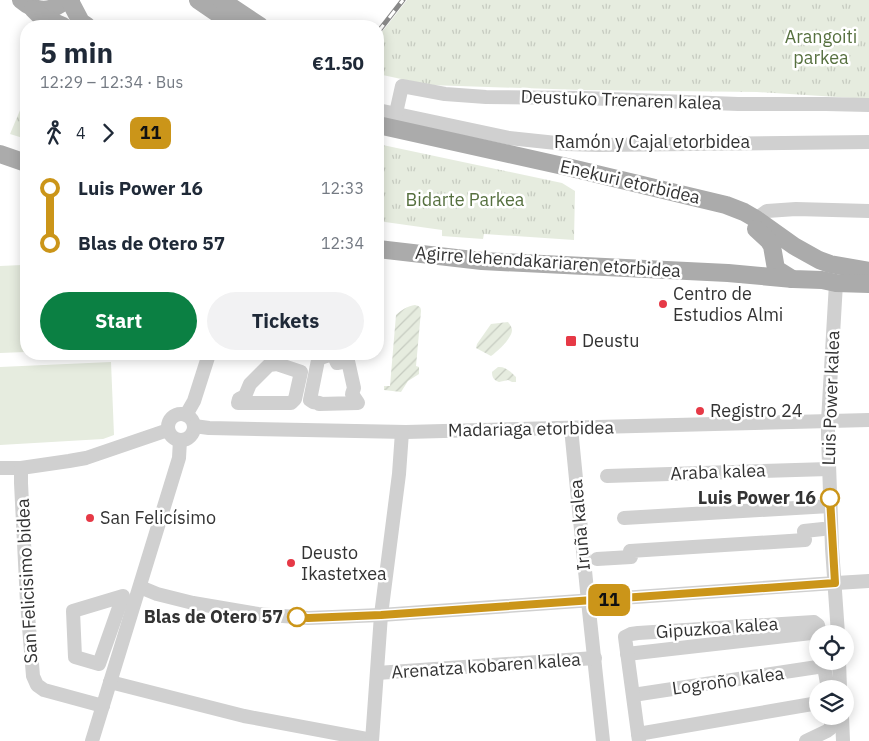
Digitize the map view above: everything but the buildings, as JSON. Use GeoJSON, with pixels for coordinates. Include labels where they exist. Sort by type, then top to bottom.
{"type":"FeatureCollection","features":[{"type":"Feature","properties":{"kind":"main road"},"geometry":{"type":"LineString","coordinates":[[26,4],[38,10],[46,10],[54,8],[65,0]]}},
{"type":"Feature","properties":{"kind":"main road"},"geometry":{"type":"LineString","coordinates":[[71,0],[80,20]]}},
{"type":"Feature","properties":{"kind":"main road"},"geometry":{"type":"LineString","coordinates":[[198,0],[227,20]]}},
{"type":"Feature","properties":{"kind":"main road"},"geometry":{"type":"LineString","coordinates":[[221,0],[251,20]]}},
{"type":"Feature","properties":{"kind":"main road"},"geometry":{"type":"LineString","coordinates":[[26,4],[40,16],[49,20]]}},
{"type":"Feature","properties":{"kind":"main road","name":"Enekuri etorbidea"},"geometry":{"type":"LineString","coordinates":[[384,126],[726,205],[756,219],[794,246],[818,260],[869,271]]}},
{"type":"Feature","properties":{"kind":"main road","name":"Enekuri etorbidea"},"geometry":{"type":"LineString","coordinates":[[384,135],[707,209],[734,217],[754,227],[769,241],[772,246],[776,269]]}},
{"type":"Feature","properties":{"kind":"main road"},"geometry":{"type":"LineString","coordinates":[[0,147],[20,153]]}},
{"type":"Feature","properties":{"kind":"main road"},"geometry":{"type":"LineString","coordinates":[[0,154],[20,161]]}},
{"type":"Feature","properties":{"kind":"main road","name":"Agirre lehendakariaren etorbidea"},"geometry":{"type":"LineString","coordinates":[[384,245],[492,258],[776,269],[869,276]]}},
{"type":"Feature","properties":{"kind":"main road","name":"Agirre lehendakariaren etorbidea"},"geometry":{"type":"LineString","coordinates":[[384,250],[482,262],[681,270],[869,284]]}},
{"type":"Feature","properties":{"kind":"main road"},"geometry":{"type":"LineString","coordinates":[[776,269],[793,279]]}},
{"type":"Feature","properties":{"kind":"street"},"geometry":{"type":"LineString","coordinates":[[10,0],[26,4]]}},
{"type":"Feature","properties":{"kind":"street","name":"Deustuko Trenaren kalea"},"geometry":{"type":"LineString","coordinates":[[396,113],[402,86],[445,94],[486,97],[869,106]]}},
{"type":"Feature","properties":{"kind":"street","name":"Ramón y Cajal etorbidea"},"geometry":{"type":"LineString","coordinates":[[384,111],[509,138],[566,144],[869,142]]}},
{"type":"Feature","properties":{"kind":"street"},"geometry":{"type":"LineString","coordinates":[[756,219],[767,211],[796,209],[869,211]]}},
{"type":"Feature","properties":{"kind":"street","name":"Luis Power kalea"},"geometry":{"type":"LineString","coordinates":[[836,283],[828,421],[830,506],[837,625]]}},
{"type":"Feature","properties":{"kind":"street"},"geometry":{"type":"LineString","coordinates":[[190,421],[182,414],[175,416],[169,422],[168,430],[172,437],[184,440],[193,433],[190,421],[194,401],[207,360]]}},
{"type":"Feature","properties":{"kind":"street","name":"Madariaga etorbidea"},"geometry":{"type":"LineString","coordinates":[[190,421],[209,428],[402,432],[869,420]]}},
{"type":"Feature","properties":{"kind":"street","name":"Iruña kalea"},"geometry":{"type":"LineString","coordinates":[[571,428],[603,741]]}},
{"type":"Feature","properties":{"kind":"street"},"geometry":{"type":"LineString","coordinates":[[0,468],[21,468],[86,458],[168,430]]}},
{"type":"Feature","properties":{"kind":"street"},"geometry":{"type":"LineString","coordinates":[[110,682],[244,716],[372,741],[381,615],[399,474],[402,432]]}},
{"type":"Feature","properties":{"kind":"street"},"geometry":{"type":"LineString","coordinates":[[92,741],[179,458],[180,440]]}},
{"type":"Feature","properties":{"kind":"street","name":"San Felicisimo bidea"},"geometry":{"type":"LineString","coordinates":[[21,468],[33,676],[37,684],[44,690],[102,706]]}},
{"type":"Feature","properties":{"kind":"street","name":"Araba kalea"},"geometry":{"type":"LineString","coordinates":[[607,476],[829,469]]}},
{"type":"Feature","properties":{"kind":"street"},"geometry":{"type":"LineString","coordinates":[[624,518],[830,506]]}},
{"type":"Feature","properties":{"kind":"street"},"geometry":{"type":"LineString","coordinates":[[597,559],[631,557],[630,551],[805,540],[804,531],[823,529]]}},
{"type":"Feature","properties":{"kind":"street"},"geometry":{"type":"LineString","coordinates":[[140,587],[157,594],[194,603],[258,614],[308,618],[381,615],[869,582]]}},
{"type":"Feature","properties":{"kind":"street"},"geometry":{"type":"LineString","coordinates":[[123,596],[100,664],[75,657],[73,611],[123,596]]}},
{"type":"Feature","properties":{"kind":"street","name":"Gipuzkoa kalea"},"geometry":{"type":"LineString","coordinates":[[639,737],[625,638],[631,634],[814,622],[818,625]]}},
{"type":"Feature","properties":{"kind":"street","name":"Gipuzkoa kalea"},"geometry":{"type":"LineString","coordinates":[[627,654],[809,634]]}},
{"type":"Feature","properties":{"kind":"street","name":"Arenatza kobaren kalea"},"geometry":{"type":"LineString","coordinates":[[377,673],[595,658]]}},
{"type":"Feature","properties":{"kind":"street","name":"Logroño kalea"},"geometry":{"type":"LineString","coordinates":[[633,695],[809,666]]}},
{"type":"Feature","properties":{"kind":"street"},"geometry":{"type":"LineString","coordinates":[[639,737],[809,705]]}},
{"type":"Feature","properties":{"kind":"street"},"geometry":{"type":"LineString","coordinates":[[806,741],[827,731],[831,728],[831,725]]}},
{"type":"Feature","properties":{"kind":"street"},"geometry":{"type":"LineString","coordinates":[[842,725],[843,741]]}},
{"type":"Feature","properties":{"kind":"green space","name":"Arangoiti parkea"},"geometry":{"type":"Polygon","coordinates":[[[407,0],[869,0],[869,99],[757,92],[582,90],[429,85],[384,75],[384,29],[407,0]]]}},
{"type":"Feature","properties":{"kind":"green space"},"geometry":{"type":"Polygon","coordinates":[[[20,110],[20,137],[10,134],[20,110]]]}},
{"type":"Feature","properties":{"kind":"green space","name":"Bidarte Parkea"},"geometry":{"type":"Polygon","coordinates":[[[384,145],[562,183],[575,191],[574,240],[484,234],[483,239],[442,236],[442,230],[384,222],[384,145]]]}},
{"type":"Feature","properties":{"kind":"green space"},"geometry":{"type":"Polygon","coordinates":[[[20,265],[20,352],[0,353],[0,266],[20,265]]]}},
{"type":"Feature","properties":{"kind":"green space"},"geometry":{"type":"Polygon","coordinates":[[[415,305],[421,309],[416,366],[419,367],[419,374],[408,381],[401,392],[384,390],[384,386],[390,386],[396,315],[405,308],[415,305]]]}},
{"type":"Feature","properties":{"kind":"green space"},"geometry":{"type":"Polygon","coordinates":[[[508,322],[512,328],[510,337],[494,354],[491,356],[476,348],[491,324],[508,322]]]}},
{"type":"Feature","properties":{"kind":"green space"},"geometry":{"type":"Polygon","coordinates":[[[111,362],[114,435],[103,439],[0,445],[0,367],[111,362]]]}},
{"type":"Feature","properties":{"kind":"green space"},"geometry":{"type":"Polygon","coordinates":[[[498,367],[503,367],[510,371],[516,377],[516,382],[508,380],[499,382],[495,380],[492,372],[498,367]]]}},
{"type":"Feature","properties":{"kind":"railway"},"geometry":{"type":"LineString","coordinates":[[384,24],[403,0]]}},
{"type":"Feature","properties":{"kind":"bus line","name":"11"},"geometry":{"type":"LineString","coordinates":[[297,617],[381,615],[835,583],[830,498]]}},
{"type":"Feature","properties":{"kind":"place","name":"Centro de Estudios Almi"},"geometry":{"type":"Point","coordinates":[663,304]}},
{"type":"Feature","properties":{"kind":"place","name":"Deustu"},"geometry":{"type":"Point","coordinates":[571,341]}},
{"type":"Feature","properties":{"kind":"place","name":"Registro 24"},"geometry":{"type":"Point","coordinates":[700,411]}},
{"type":"Feature","properties":{"kind":"place","name":"Luis Power 16"},"geometry":{"type":"Point","coordinates":[830,498]}},
{"type":"Feature","properties":{"kind":"place","name":"San Felicísimo"},"geometry":{"type":"Point","coordinates":[90,518]}},
{"type":"Feature","properties":{"kind":"place","name":"Deusto Ikastetxea"},"geometry":{"type":"Point","coordinates":[291,563]}},
{"type":"Feature","properties":{"kind":"place","name":"Blas de Otero 57"},"geometry":{"type":"Point","coordinates":[297,617]}}]}
